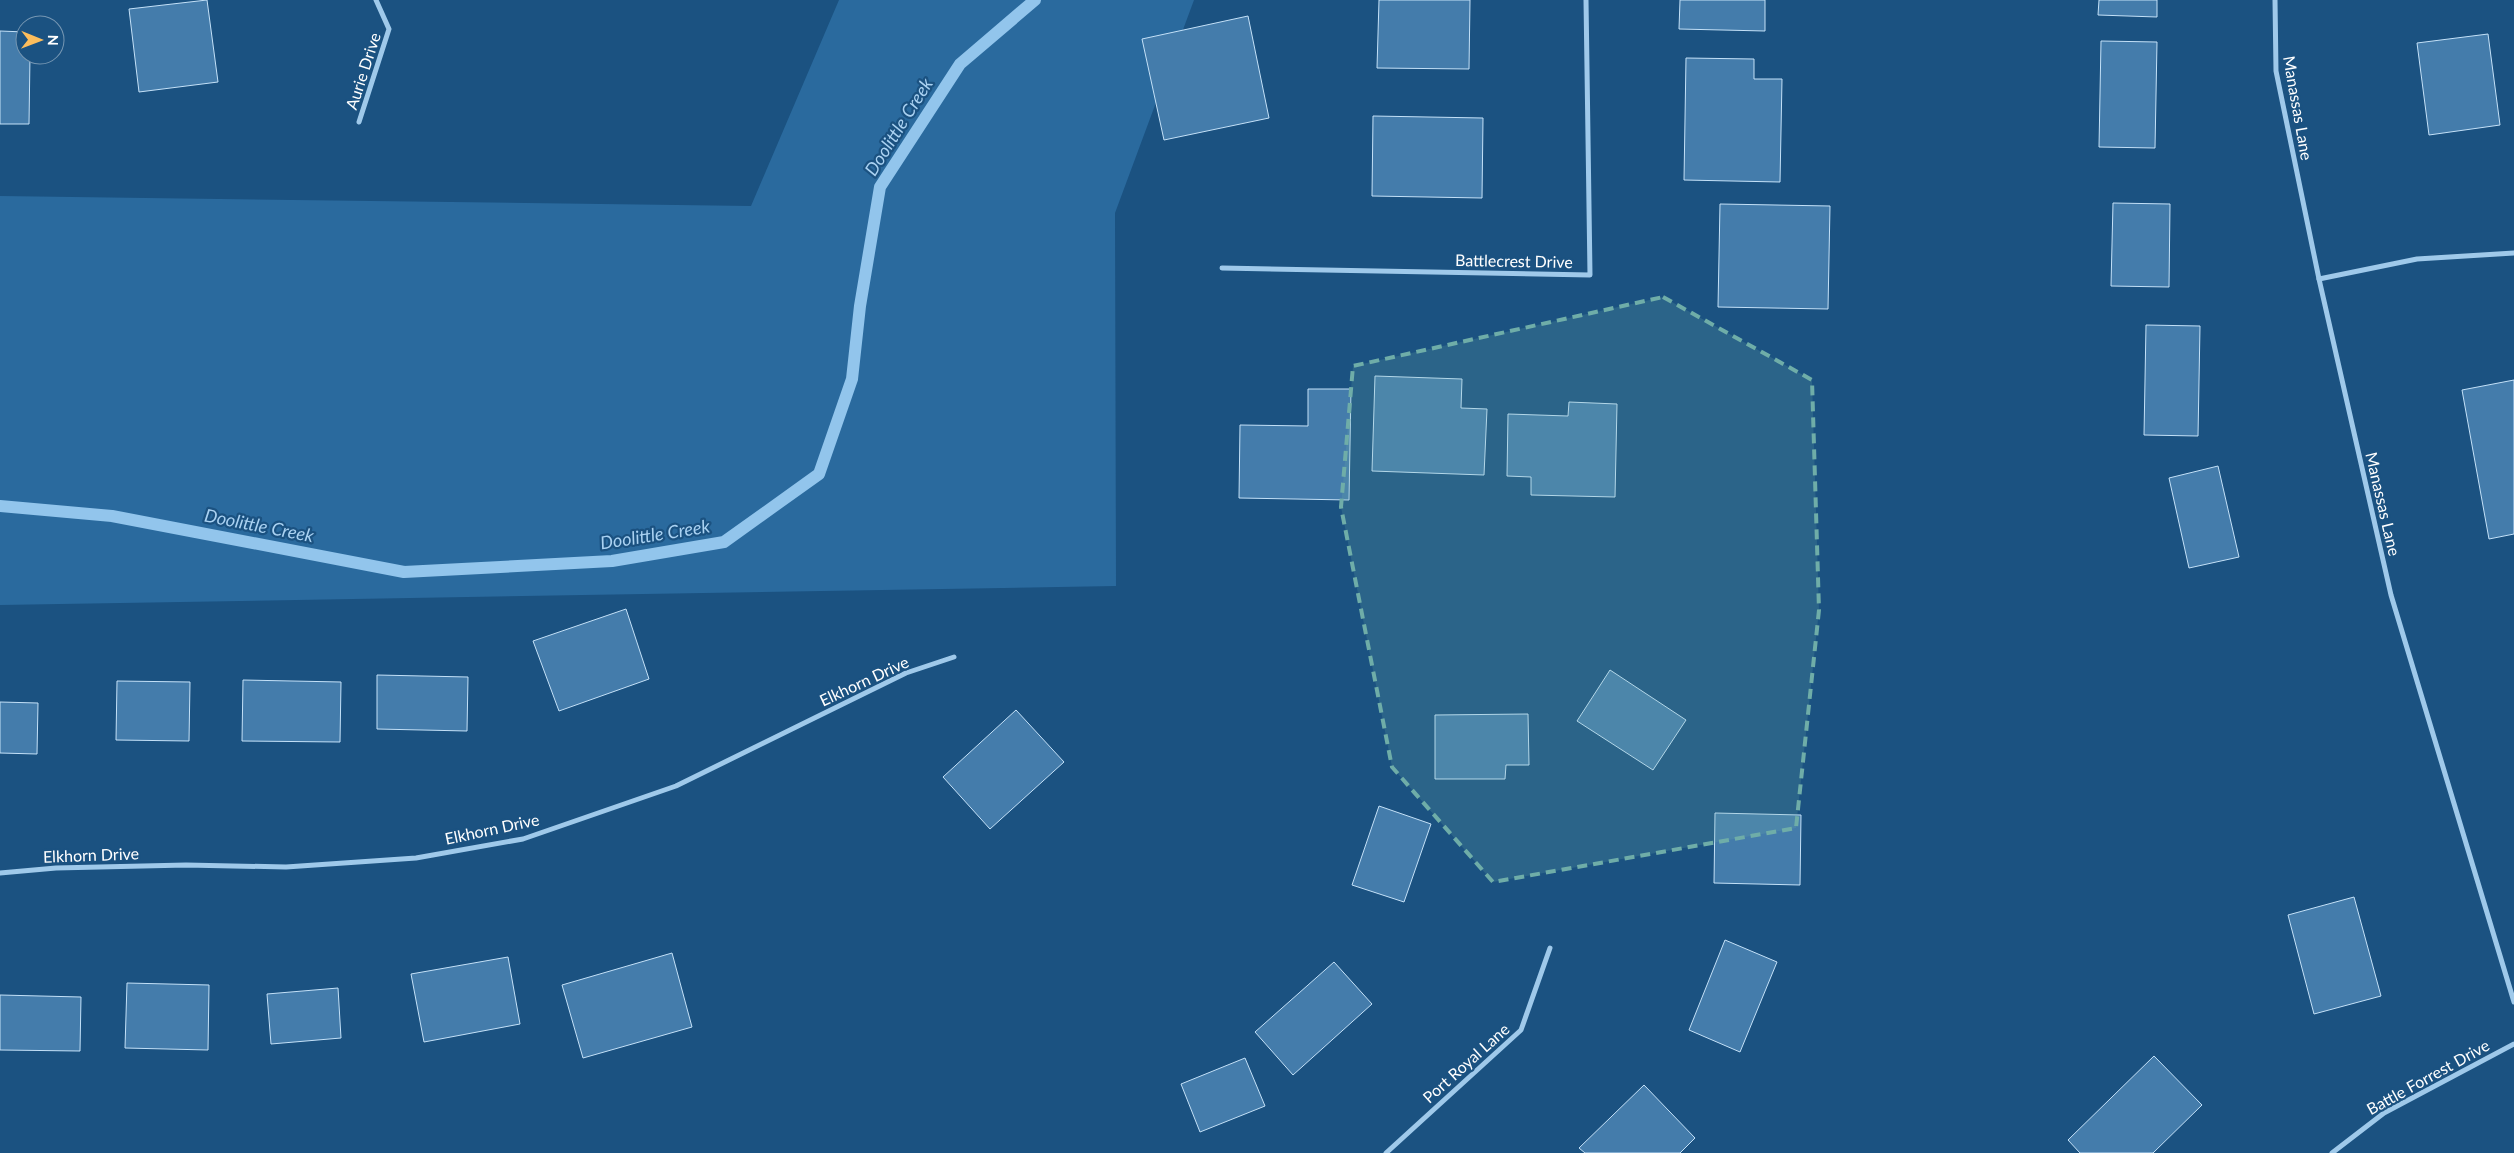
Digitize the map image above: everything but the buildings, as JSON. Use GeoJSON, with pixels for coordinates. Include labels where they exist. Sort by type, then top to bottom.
{"type":"FeatureCollection","features":[{"type":"Feature","properties":{"kind":"street","name":"Aurie Drive"},"geometry":{"type":"LineString","coordinates":[[360,122],[390,28],[376,0]]}},
{"type":"Feature","properties":{"kind":"street","name":"Battlecrest Drive"},"geometry":{"type":"LineString","coordinates":[[1222,268],[1590,275],[1586,0]]}},
{"type":"Feature","properties":{"kind":"street","name":"Manassas Lane"},"geometry":{"type":"LineString","coordinates":[[2275,0],[2276,71],[2319,279],[2391,595],[2514,1002]]}},
{"type":"Feature","properties":{"kind":"street"},"geometry":{"type":"LineString","coordinates":[[2319,279],[2417,258],[2514,253]]}},
{"type":"Feature","properties":{"kind":"street","name":"Elkhorn Drive"},"geometry":{"type":"LineString","coordinates":[[0,873],[56,868],[186,865],[286,867],[416,858],[523,839],[676,786],[906,673],[954,657]]}},
{"type":"Feature","properties":{"kind":"street","name":"Port Royal Lane"},"geometry":{"type":"LineString","coordinates":[[1386,1153],[1521,1030],[1550,948]]}},
{"type":"Feature","properties":{"kind":"street","name":"Battle Forrest Drive"},"geometry":{"type":"LineString","coordinates":[[2332,1153],[2384,1113],[2514,1044]]}},
{"type":"Feature","properties":{"kind":"highlighted area"},"geometry":{"type":"Polygon","coordinates":[[[1663,297],[1812,380],[1819,610],[1796,828],[1493,882],[1392,767],[1341,507],[1353,366],[1663,297]]]}},
{"type":"Feature","properties":{"kind":"shaded area"},"geometry":{"type":"Polygon","coordinates":[[[839,0],[1194,0],[1115,213],[1116,586],[0,605],[0,196],[751,206],[839,0]]]}},
{"type":"Feature","properties":{"kind":"waterway","name":"Doolittle Creek"},"geometry":{"type":"LineString","coordinates":[[0,506],[112,516],[404,572],[612,561],[724,542],[819,474],[852,379],[860,306],[880,187],[960,64],[1035,0]]}}]}
